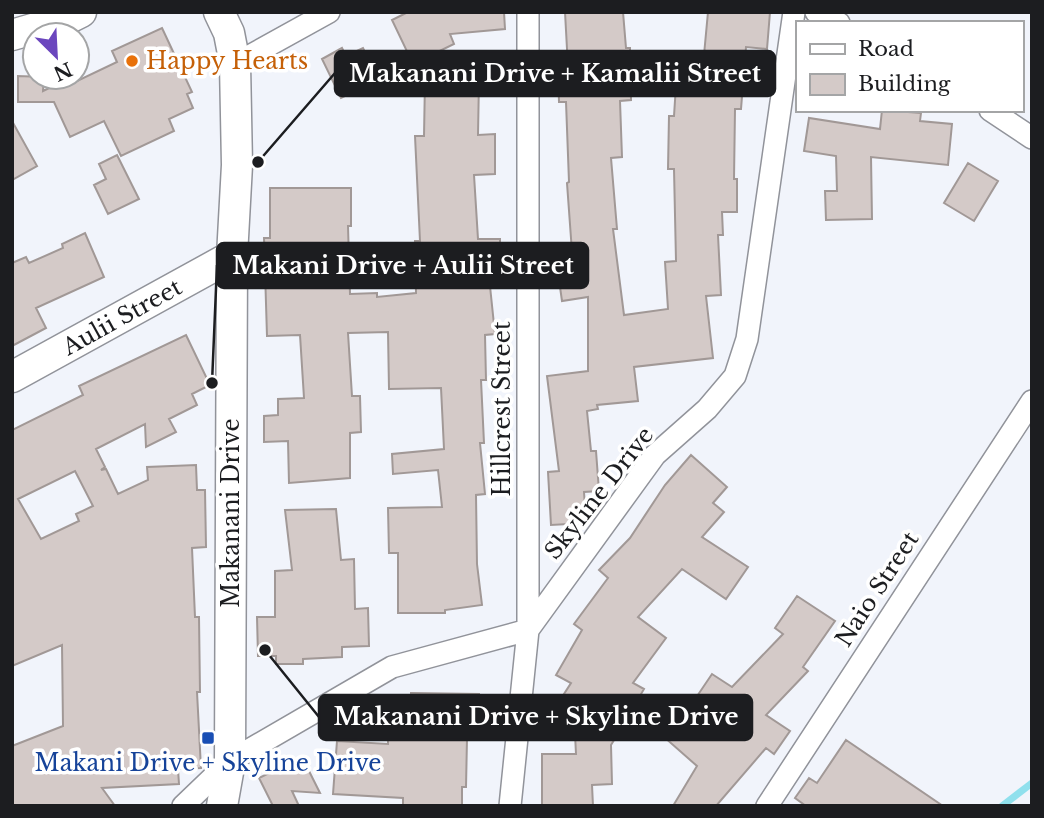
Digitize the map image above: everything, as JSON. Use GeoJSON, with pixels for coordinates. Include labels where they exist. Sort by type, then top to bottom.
{"type":"FeatureCollection","features":[{"type":"Feature","properties":{"kind":"street","name":"Makanani Drive"},"geometry":{"type":"LineString","coordinates":[[219,12],[229,33],[235,64],[237,165],[232,256],[230,761],[222,806]]}},
{"type":"Feature","properties":{"kind":"street"},"geometry":{"type":"LineString","coordinates":[[235,64],[329,12]]}},
{"type":"Feature","properties":{"kind":"street","name":"Hillcrest Street"},"geometry":{"type":"LineString","coordinates":[[510,806],[528,630],[528,12]]}},
{"type":"Feature","properties":{"kind":"street","name":"Skyline Drive"},"geometry":{"type":"LineString","coordinates":[[528,630],[655,455],[707,409],[735,376],[747,339],[794,12]]}},
{"type":"Feature","properties":{"kind":"street"},"geometry":{"type":"LineString","coordinates":[[816,12],[835,21]]}},
{"type":"Feature","properties":{"kind":"street"},"geometry":{"type":"LineString","coordinates":[[12,35],[72,15]]}},
{"type":"Feature","properties":{"kind":"street"},"geometry":{"type":"LineString","coordinates":[[993,112],[1032,138]]}},
{"type":"Feature","properties":{"kind":"street","name":"Aulii Street"},"geometry":{"type":"LineString","coordinates":[[12,377],[232,256]]}},
{"type":"Feature","properties":{"kind":"street","name":"Naio Street"},"geometry":{"type":"LineString","coordinates":[[767,806],[1032,401]]}},
{"type":"Feature","properties":{"kind":"street"},"geometry":{"type":"LineString","coordinates":[[183,806],[230,761],[392,667],[528,630]]}},
{"type":"Feature","properties":{"kind":"building"},"geometry":{"type":"Polygon","coordinates":[[[408,12],[504,12],[505,29],[450,34],[454,44],[413,64],[392,20],[408,12]]]}},
{"type":"Feature","properties":{"kind":"building"},"geometry":{"type":"Polygon","coordinates":[[[565,12],[623,12],[626,48],[630,48],[631,100],[620,101],[622,157],[611,158],[617,229],[613,229],[624,315],[668,309],[665,262],[676,261],[674,169],[668,169],[669,116],[674,116],[678,54],[704,55],[708,12],[770,12],[767,49],[746,47],[741,109],[735,109],[734,179],[737,179],[737,212],[722,212],[723,235],[718,235],[721,295],[706,296],[713,358],[634,367],[638,401],[597,405],[598,409],[587,411],[591,451],[596,451],[599,491],[584,492],[586,523],[551,525],[548,472],[559,471],[547,376],[588,371],[588,297],[562,301],[558,273],[570,272],[568,253],[572,252],[567,183],[566,102],[559,102],[558,67],[568,67],[565,12]]]}},
{"type":"Feature","properties":{"kind":"building"},"geometry":{"type":"Polygon","coordinates":[[[162,28],[192,92],[187,94],[193,108],[169,119],[174,131],[121,156],[104,121],[70,137],[54,102],[18,102],[18,76],[21,76],[21,91],[91,91],[91,74],[117,62],[112,51],[162,28]]]}},
{"type":"Feature","properties":{"kind":"building"},"geometry":{"type":"Polygon","coordinates":[[[342,48],[346,56],[363,48],[379,80],[341,98],[322,59],[342,48]]]}},
{"type":"Feature","properties":{"kind":"building"},"geometry":{"type":"Polygon","coordinates":[[[425,80],[479,80],[478,135],[495,134],[495,174],[474,175],[478,239],[500,239],[500,267],[488,267],[495,334],[485,335],[486,380],[481,380],[484,443],[480,443],[485,494],[476,495],[477,564],[482,605],[445,610],[445,613],[398,613],[398,553],[389,553],[388,508],[442,507],[438,470],[393,474],[392,454],[444,449],[441,388],[389,389],[388,332],[348,333],[352,396],[360,396],[361,432],[350,433],[350,478],[289,483],[288,441],[264,442],[264,416],[278,415],[278,399],[304,398],[300,335],[267,336],[264,238],[270,238],[270,188],[351,188],[351,226],[348,226],[350,294],[377,293],[377,297],[416,293],[415,241],[420,241],[415,136],[424,136],[425,80]]]}},
{"type":"Feature","properties":{"kind":"building"},"geometry":{"type":"Polygon","coordinates":[[[882,112],[921,113],[920,121],[952,124],[948,165],[871,157],[872,219],[826,220],[825,191],[837,191],[836,156],[804,151],[809,118],[880,129],[882,112]]]}},
{"type":"Feature","properties":{"kind":"building"},"geometry":{"type":"Polygon","coordinates":[[[12,121],[37,166],[12,180],[12,121]]]}},
{"type":"Feature","properties":{"kind":"building"},"geometry":{"type":"Polygon","coordinates":[[[117,155],[139,199],[108,214],[94,185],[106,179],[99,164],[117,155]]]}},
{"type":"Feature","properties":{"kind":"building"},"geometry":{"type":"Polygon","coordinates":[[[968,163],[998,181],[974,221],[944,203],[968,163]]]}},
{"type":"Feature","properties":{"kind":"building"},"geometry":{"type":"Polygon","coordinates":[[[85,233],[104,277],[36,308],[46,328],[12,346],[12,263],[26,257],[29,263],[63,248],[62,244],[85,233]]]}},
{"type":"Feature","properties":{"kind":"building"},"geometry":{"type":"Polygon","coordinates":[[[186,335],[210,385],[192,394],[197,405],[169,419],[176,432],[146,447],[145,424],[96,449],[105,467],[101,470],[106,469],[118,494],[148,480],[147,467],[196,465],[197,490],[205,490],[206,547],[192,548],[195,617],[199,617],[200,692],[197,692],[201,768],[178,769],[179,784],[102,788],[115,806],[12,806],[12,746],[63,726],[62,645],[12,666],[12,430],[83,395],[79,386],[186,335]],[[75,471],[18,499],[41,539],[79,521],[76,514],[93,506],[75,471]]]}},
{"type":"Feature","properties":{"kind":"building"},"geometry":{"type":"Polygon","coordinates":[[[691,455],[727,487],[713,503],[724,512],[702,537],[748,567],[726,599],[682,569],[638,617],[666,638],[633,683],[644,689],[622,727],[564,694],[571,683],[556,675],[582,630],[574,624],[608,578],[599,570],[630,538],[665,485],[691,455]]]}},
{"type":"Feature","properties":{"kind":"building"},"geometry":{"type":"Polygon","coordinates":[[[336,509],[341,560],[354,559],[355,609],[368,608],[369,646],[342,647],[342,657],[303,659],[303,664],[276,664],[276,656],[258,656],[257,617],[275,617],[275,571],[292,570],[285,510],[336,509]]]}},
{"type":"Feature","properties":{"kind":"building"},"geometry":{"type":"Polygon","coordinates":[[[797,596],[835,621],[803,667],[808,671],[766,715],[790,731],[774,754],[766,748],[716,806],[673,806],[697,766],[664,737],[687,711],[712,674],[732,687],[783,634],[775,628],[797,596]]]}},
{"type":"Feature","properties":{"kind":"building"},"geometry":{"type":"Polygon","coordinates":[[[411,693],[479,694],[479,739],[467,739],[466,787],[462,787],[462,806],[403,806],[403,798],[333,794],[337,741],[388,744],[388,707],[411,707],[411,693]]]}},
{"type":"Feature","properties":{"kind":"building"},"geometry":{"type":"Polygon","coordinates":[[[619,732],[611,745],[612,784],[592,785],[593,806],[542,806],[542,754],[576,754],[575,734],[619,732]]]}},
{"type":"Feature","properties":{"kind":"building"},"geometry":{"type":"Polygon","coordinates":[[[846,740],[943,806],[806,806],[795,798],[809,778],[817,783],[846,740]]]}},
{"type":"Feature","properties":{"kind":"building"},"geometry":{"type":"Polygon","coordinates":[[[302,757],[320,793],[292,791],[299,806],[273,806],[259,778],[302,757]]]}},
{"type":"Feature","properties":{"kind":"waterway"},"geometry":{"type":"LineString","coordinates":[[1002,806],[1032,783]]}},
{"type":"Feature","properties":{"kind":"place","name":"Happy Hearts"},"geometry":{"type":"Point","coordinates":[132,61]}},
{"type":"Feature","properties":{"kind":"place","name":"Makanani Drive + Kamalii Street"},"geometry":{"type":"Point","coordinates":[258,162]}},
{"type":"Feature","properties":{"kind":"place","name":"Makani Drive + Aulii Street"},"geometry":{"type":"Point","coordinates":[212,383]}},
{"type":"Feature","properties":{"kind":"place","name":"Makanani Drive + Skyline Drive"},"geometry":{"type":"Point","coordinates":[265,650]}},
{"type":"Feature","properties":{"kind":"place","name":"Makani Drive + Skyline Drive"},"geometry":{"type":"Point","coordinates":[208,738]}}]}
